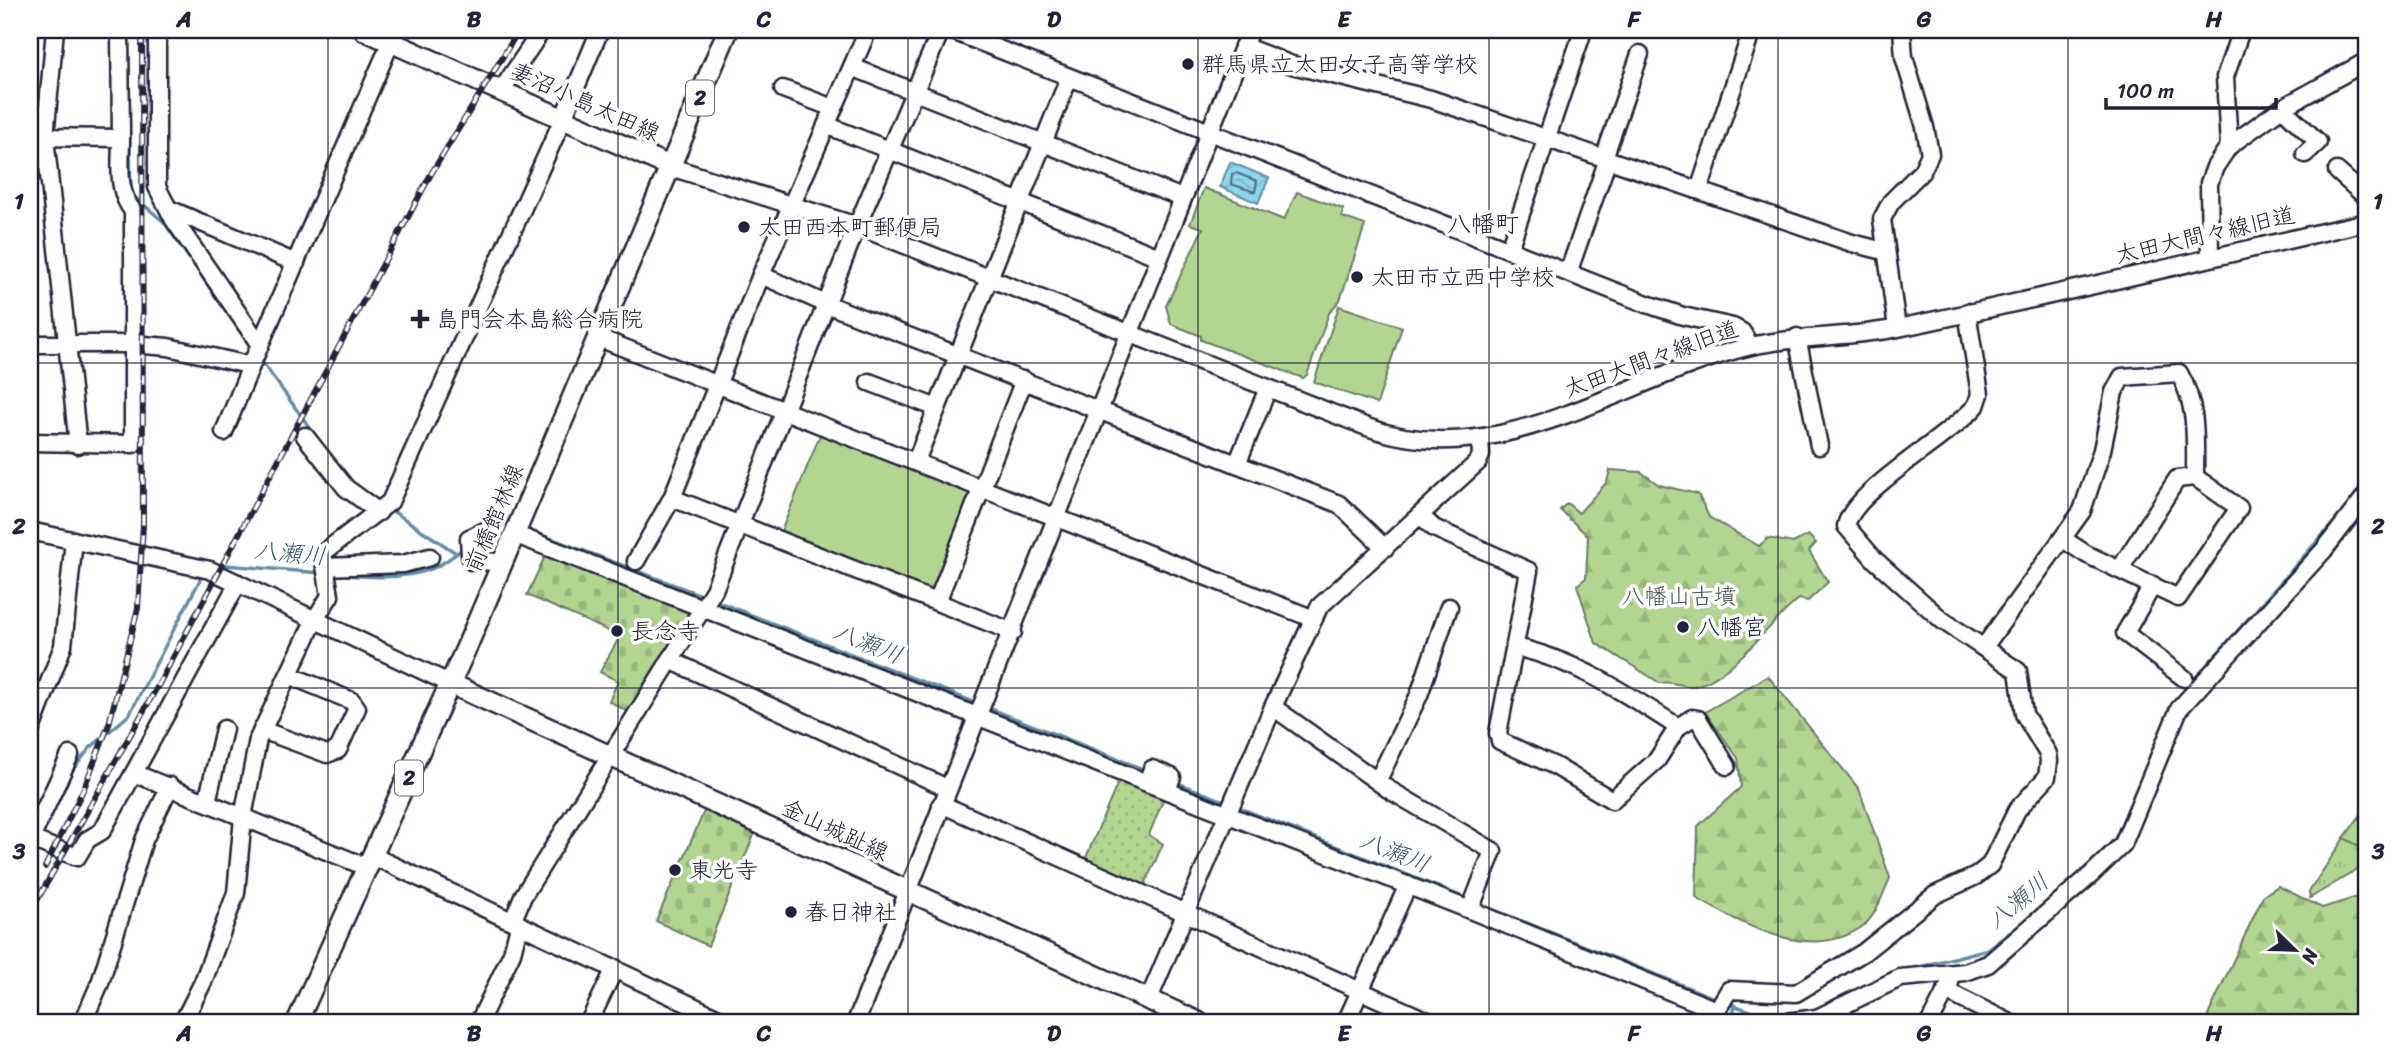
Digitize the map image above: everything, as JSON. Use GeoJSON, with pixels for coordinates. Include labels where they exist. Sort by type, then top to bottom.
{"type":"FeatureCollection","features":[{"type":"Feature","properties":{"kind":"main road","name":"妻沼小島太田線"},"geometry":{"type":"LineString","coordinates":[[364,30],[393,36],[501,91],[557,115],[562,121],[671,167]]}},
{"type":"Feature","properties":{"kind":"main road","name":"前橋館林線"},"geometry":{"type":"LineString","coordinates":[[298,1022],[451,684],[502,562],[512,529],[599,338],[728,30]]}},
{"type":"Feature","properties":{"kind":"main road","name":"金山城趾線"},"geometry":{"type":"LineString","coordinates":[[451,684],[1198,1022]]}},
{"type":"Feature","properties":{"kind":"street"},"geometry":{"type":"LineString","coordinates":[[55,30],[37,137],[68,344],[78,445]]}},
{"type":"Feature","properties":{"kind":"street"},"geometry":{"type":"LineString","coordinates":[[30,442],[133,444],[133,211],[124,201],[121,185],[120,30]]}},
{"type":"Feature","properties":{"kind":"street"},"geometry":{"type":"LineString","coordinates":[[157,30],[158,187],[256,353]]}},
{"type":"Feature","properties":{"kind":"street"},"geometry":{"type":"LineString","coordinates":[[501,91],[541,30]]}},
{"type":"Feature","properties":{"kind":"street"},"geometry":{"type":"LineString","coordinates":[[183,1022],[203,982],[236,893],[243,817],[262,730],[315,619],[327,600],[323,553],[384,508],[562,121],[600,30]]}},
{"type":"Feature","properties":{"kind":"street"},"geometry":{"type":"LineString","coordinates":[[636,561],[672,498],[761,275],[867,30]]}},
{"type":"Feature","properties":{"kind":"street"},"geometry":{"type":"LineString","coordinates":[[479,1022],[512,953],[523,896],[610,754],[705,609],[714,590],[787,410],[826,304],[941,30]]}},
{"type":"Feature","properties":{"kind":"street"},"geometry":{"type":"LineString","coordinates":[[950,30],[1569,273],[1684,316],[1734,327],[1742,332],[1750,346]]}},
{"type":"Feature","properties":{"kind":"street"},"geometry":{"type":"LineString","coordinates":[[856,1022],[1250,30]]}},
{"type":"Feature","properties":{"kind":"street"},"geometry":{"type":"LineString","coordinates":[[1699,190],[1752,30]]}},
{"type":"Feature","properties":{"kind":"street"},"geometry":{"type":"LineString","coordinates":[[1897,328],[1884,251],[1883,214],[1929,161],[1925,127],[1904,57],[1902,30]]}},
{"type":"Feature","properties":{"kind":"street"},"geometry":{"type":"LineString","coordinates":[[2229,146],[2225,77],[2241,30]]}},
{"type":"Feature","properties":{"kind":"street"},"geometry":{"type":"LineString","coordinates":[[224,432],[393,36]]}},
{"type":"Feature","properties":{"kind":"street"},"geometry":{"type":"LineString","coordinates":[[1509,249],[1581,37]]}},
{"type":"Feature","properties":{"kind":"street"},"geometry":{"type":"LineString","coordinates":[[1243,46],[1301,67],[1364,80],[1431,99],[1852,243],[1884,251]]}},
{"type":"Feature","properties":{"kind":"street"},"geometry":{"type":"LineString","coordinates":[[1569,273],[1640,54]]}},
{"type":"Feature","properties":{"kind":"street"},"geometry":{"type":"LineString","coordinates":[[2210,257],[2209,183],[2215,167],[2229,146],[2282,108],[2367,62]]}},
{"type":"Feature","properties":{"kind":"street"},"geometry":{"type":"LineString","coordinates":[[852,67],[1182,198]]}},
{"type":"Feature","properties":{"kind":"street"},"geometry":{"type":"LineString","coordinates":[[916,461],[1069,78]]}},
{"type":"Feature","properties":{"kind":"street"},"geometry":{"type":"LineString","coordinates":[[783,89],[833,108]]}},
{"type":"Feature","properties":{"kind":"street"},"geometry":{"type":"LineString","coordinates":[[2282,108],[2318,142],[2305,153]]}},
{"type":"Feature","properties":{"kind":"street"},"geometry":{"type":"LineString","coordinates":[[826,125],[1159,257]]}},
{"type":"Feature","properties":{"kind":"street"},"geometry":{"type":"LineString","coordinates":[[37,137],[121,138]]}},
{"type":"Feature","properties":{"kind":"street","name":"太田大間々線旧道"},"geometry":{"type":"LineString","coordinates":[[671,167],[858,226],[1401,438],[1445,442],[1480,438],[1543,423],[1688,366],[1750,346],[1797,337],[1897,328],[2367,222]]}},
{"type":"Feature","properties":{"kind":"street"},"geometry":{"type":"LineString","coordinates":[[2337,171],[2367,198]]}},
{"type":"Feature","properties":{"kind":"street"},"geometry":{"type":"LineString","coordinates":[[169,209],[296,263]]}},
{"type":"Feature","properties":{"kind":"street"},"geometry":{"type":"LineString","coordinates":[[761,275],[826,304],[1339,504],[1385,548]]}},
{"type":"Feature","properties":{"kind":"street"},"geometry":{"type":"LineString","coordinates":[[512,529],[705,609],[1408,885],[1473,903],[1717,1008],[1734,988],[1796,993],[1806,988],[1864,952],[1935,895],[1976,876],[1990,865],[2017,810],[2047,776],[2048,754],[2024,713],[2018,671],[1942,620],[1875,560],[1846,526],[1850,515],[1874,490],[1976,406],[1980,394],[1967,312]]}},
{"type":"Feature","properties":{"kind":"street"},"geometry":{"type":"LineString","coordinates":[[1797,337],[1819,446]]}},
{"type":"Feature","properties":{"kind":"street"},"geometry":{"type":"LineString","coordinates":[[599,338],[1314,618]]}},
{"type":"Feature","properties":{"kind":"street"},"geometry":{"type":"LineString","coordinates":[[30,344],[132,344],[168,348],[244,364],[256,353]]}},
{"type":"Feature","properties":{"kind":"street"},"geometry":{"type":"LineString","coordinates":[[1984,647],[2082,511],[2102,450],[2114,391],[2122,377],[2179,373],[2190,393],[2194,426],[2194,477]]}},
{"type":"Feature","properties":{"kind":"street"},"geometry":{"type":"LineString","coordinates":[[937,602],[1024,380]]}},
{"type":"Feature","properties":{"kind":"street"},"geometry":{"type":"LineString","coordinates":[[869,382],[937,408]]}},
{"type":"Feature","properties":{"kind":"street"},"geometry":{"type":"LineString","coordinates":[[1237,464],[1268,388]]}},
{"type":"Feature","properties":{"kind":"street"},"geometry":{"type":"LineString","coordinates":[[305,436],[346,488],[384,508]]}},
{"type":"Feature","properties":{"kind":"street"},"geometry":{"type":"LineString","coordinates":[[1148,1001],[1234,796],[1319,607],[1478,462],[1481,454],[1480,438]]}},
{"type":"Feature","properties":{"kind":"street"},"geometry":{"type":"LineString","coordinates":[[2063,539],[2086,554],[2178,598],[2239,508],[2194,477],[2177,479],[2120,569]]}},
{"type":"Feature","properties":{"kind":"street"},"geometry":{"type":"LineString","coordinates":[[1787,1022],[1817,1018],[1900,978],[1956,972],[1988,964],[2123,845],[2179,709],[2324,550],[2367,494]]}},
{"type":"Feature","properties":{"kind":"street"},"geometry":{"type":"LineString","coordinates":[[672,498],[1013,632]]}},
{"type":"Feature","properties":{"kind":"street"},"geometry":{"type":"LineString","coordinates":[[1420,515],[1434,528],[1529,571],[1498,733],[1500,741],[1555,766],[1612,800],[1657,760],[1678,727],[1692,718],[1698,719],[1727,766]]}},
{"type":"Feature","properties":{"kind":"street"},"geometry":{"type":"LineString","coordinates":[[30,531],[210,570],[451,684]]}},
{"type":"Feature","properties":{"kind":"street"},"geometry":{"type":"LineString","coordinates":[[30,732],[63,646],[74,540]]}},
{"type":"Feature","properties":{"kind":"street"},"geometry":{"type":"LineString","coordinates":[[325,567],[403,564],[430,557]]}},
{"type":"Feature","properties":{"kind":"street"},"geometry":{"type":"LineString","coordinates":[[471,561],[502,562]]}},
{"type":"Feature","properties":{"kind":"street"},"geometry":{"type":"LineString","coordinates":[[70,755],[31,840],[77,857],[87,840],[102,831],[237,583]]}},
{"type":"Feature","properties":{"kind":"street"},"geometry":{"type":"LineString","coordinates":[[2153,585],[2125,633],[2184,678]]}},
{"type":"Feature","properties":{"kind":"street"},"geometry":{"type":"LineString","coordinates":[[1378,780],[1415,706],[1449,607]]}},
{"type":"Feature","properties":{"kind":"street"},"geometry":{"type":"LineString","coordinates":[[1515,647],[1548,654],[1597,677],[1678,727]]}},
{"type":"Feature","properties":{"kind":"street"},"geometry":{"type":"LineString","coordinates":[[670,660],[1186,914],[1430,1022]]}},
{"type":"Feature","properties":{"kind":"street"},"geometry":{"type":"LineString","coordinates":[[262,730],[327,754],[338,750],[357,708],[352,701],[289,675]]}},
{"type":"Feature","properties":{"kind":"street"},"geometry":{"type":"LineString","coordinates":[[1273,707],[1378,780],[1493,851],[1473,903]]}},
{"type":"Feature","properties":{"kind":"street"},"geometry":{"type":"LineString","coordinates":[[207,802],[224,729]]}},
{"type":"Feature","properties":{"kind":"street"},"geometry":{"type":"LineString","coordinates":[[135,774],[243,817],[372,863],[516,923],[727,1022]]}},
{"type":"Feature","properties":{"kind":"street"},"geometry":{"type":"LineString","coordinates":[[83,1022],[100,983],[144,840],[170,786]]}},
{"type":"Feature","properties":{"kind":"street"},"geometry":{"type":"LineString","coordinates":[[1346,1022],[1408,885]]}},
{"type":"Feature","properties":{"kind":"street"},"geometry":{"type":"LineString","coordinates":[[589,1022],[614,968]]}},
{"type":"Feature","properties":{"kind":"street"},"geometry":{"type":"LineString","coordinates":[[1930,1022],[1956,972]]}},
{"type":"Feature","properties":{"kind":"street"},"geometry":{"type":"LineString","coordinates":[[1946,991],[2008,1022]]}},
{"type":"Feature","properties":{"kind":"green space"},"geometry":{"type":"Polygon","coordinates":[[[1204,188],[1284,220],[1297,192],[1343,209],[1342,217],[1365,225],[1340,300],[1329,313],[1307,375],[1303,378],[1201,340],[1201,336],[1171,324],[1166,306],[1203,228],[1190,224],[1204,188]]]}},
{"type":"Feature","properties":{"kind":"green space"},"geometry":{"type":"Polygon","coordinates":[[[1339,306],[1402,327],[1377,404],[1314,382],[1339,306]]]}},
{"type":"Feature","properties":{"kind":"green space"},"geometry":{"type":"Polygon","coordinates":[[[824,425],[982,487],[937,602],[778,539],[824,425]]]}},
{"type":"Feature","properties":{"kind":"green space","name":"八幡山古墳"},"geometry":{"type":"Polygon","coordinates":[[[1610,470],[1641,472],[1659,485],[1698,494],[1709,517],[1759,546],[1768,538],[1793,543],[1808,535],[1816,543],[1809,551],[1828,582],[1808,601],[1799,599],[1787,609],[1721,674],[1693,686],[1660,683],[1596,643],[1577,585],[1586,578],[1588,536],[1560,510],[1567,503],[1579,513],[1607,482],[1610,470]]]}},
{"type":"Feature","properties":{"kind":"green space","name":"長念寺"},"geometry":{"type":"Polygon","coordinates":[[[547,552],[699,612],[628,712],[609,701],[618,681],[600,672],[620,636],[527,595],[547,552]]]}},
{"type":"Feature","properties":{"kind":"green space"},"geometry":{"type":"Polygon","coordinates":[[[1768,676],[1859,789],[1890,878],[1876,910],[1868,921],[1844,936],[1823,941],[1801,941],[1779,936],[1735,919],[1696,898],[1698,826],[1741,787],[1738,758],[1705,712],[1768,676]]]}},
{"type":"Feature","properties":{"kind":"green space"},"geometry":{"type":"Polygon","coordinates":[[[1122,773],[1167,790],[1149,835],[1163,844],[1141,893],[1082,867],[1122,773]]]}},
{"type":"Feature","properties":{"kind":"green space"},"geometry":{"type":"Polygon","coordinates":[[[709,800],[759,823],[708,946],[656,921],[709,800]]]}},
{"type":"Feature","properties":{"kind":"green space"},"geometry":{"type":"Polygon","coordinates":[[[2367,806],[2367,849],[2366,850],[2344,838],[2367,806]]]}},
{"type":"Feature","properties":{"kind":"green space"},"geometry":{"type":"Polygon","coordinates":[[[2344,838],[2367,849],[2367,864],[2310,898],[2309,892],[2344,838]]]}},
{"type":"Feature","properties":{"kind":"green space"},"geometry":{"type":"Polygon","coordinates":[[[2278,886],[2322,908],[2367,894],[2367,1022],[2205,1022],[2263,896],[2278,886]]]}},
{"type":"Feature","properties":{"kind":"water"},"geometry":{"type":"Polygon","coordinates":[[[1230,162],[1269,178],[1258,203],[1220,187],[1230,162]]]}},
{"type":"Feature","properties":{"kind":"waterway"},"geometry":{"type":"LineString","coordinates":[[128,57],[131,194],[164,222],[253,350]]}},
{"type":"Feature","properties":{"kind":"waterway"},"geometry":{"type":"LineString","coordinates":[[260,359],[323,446]]}},
{"type":"Feature","properties":{"kind":"waterway","name":"八瀬川"},"geometry":{"type":"LineString","coordinates":[[2354,499],[2367,474]]}},
{"type":"Feature","properties":{"kind":"waterway"},"geometry":{"type":"LineString","coordinates":[[388,508],[456,553]]}},
{"type":"Feature","properties":{"kind":"waterway","name":"八瀬川"},"geometry":{"type":"LineString","coordinates":[[2071,882],[2115,839],[2176,700],[2345,510]]}},
{"type":"Feature","properties":{"kind":"waterway","name":"八瀬川"},"geometry":{"type":"LineString","coordinates":[[523,528],[706,597]]}},
{"type":"Feature","properties":{"kind":"waterway","name":"八瀬川"},"geometry":{"type":"LineString","coordinates":[[335,574],[383,577],[408,575],[440,565],[464,548]]}},
{"type":"Feature","properties":{"kind":"waterway","name":"八瀬川"},"geometry":{"type":"LineString","coordinates":[[213,564],[321,573]]}},
{"type":"Feature","properties":{"kind":"waterway","name":"八瀬川"},"geometry":{"type":"LineString","coordinates":[[71,772],[90,748],[129,715],[203,574]]}},
{"type":"Feature","properties":{"kind":"waterway","name":"八瀬川"},"geometry":{"type":"LineString","coordinates":[[713,600],[976,703]]}},
{"type":"Feature","properties":{"kind":"waterway","name":"八瀬川"},"geometry":{"type":"LineString","coordinates":[[986,707],[1145,770]]}},
{"type":"Feature","properties":{"kind":"waterway","name":"八瀬川"},"geometry":{"type":"LineString","coordinates":[[1175,782],[1226,802]]}},
{"type":"Feature","properties":{"kind":"waterway","name":"八瀬川"},"geometry":{"type":"LineString","coordinates":[[1237,807],[1470,900]]}},
{"type":"Feature","properties":{"kind":"waterway","name":"八瀬川"},"geometry":{"type":"LineString","coordinates":[[1477,903],[1717,999]]}},
{"type":"Feature","properties":{"kind":"waterway","name":"八瀬川"},"geometry":{"type":"LineString","coordinates":[[1908,970],[1988,949],[2022,924]]}},
{"type":"Feature","properties":{"kind":"waterway","name":"八瀬川"},"geometry":{"type":"LineString","coordinates":[[1727,1003],[1759,1014],[1784,1018]]}},
{"type":"Feature","properties":{"kind":"waterway"},"geometry":{"type":"LineString","coordinates":[[1734,1005],[1734,1022]]}},
{"type":"Feature","properties":{"kind":"railway"},"geometry":{"type":"LineString","coordinates":[[45,867],[84,788],[109,724],[138,608],[143,524],[142,30]]}},
{"type":"Feature","properties":{"kind":"railway"},"geometry":{"type":"LineString","coordinates":[[30,913],[160,682],[431,174],[519,30]]}},
{"type":"Feature","properties":{"kind":"place","name":"群馬県立太田女子高等学校"},"geometry":{"type":"Point","coordinates":[1188,64]}},
{"type":"Feature","properties":{"kind":"place","name":"太田西本町郵便局"},"geometry":{"type":"Point","coordinates":[744,227]}},
{"type":"Feature","properties":{"kind":"place","name":"太田市立西中学校"},"geometry":{"type":"Point","coordinates":[1357,277]}},
{"type":"Feature","properties":{"kind":"place","name":"島門会本島総合病院"},"geometry":{"type":"Point","coordinates":[420,319]}},
{"type":"Feature","properties":{"kind":"place","name":"八幡宮"},"geometry":{"type":"Point","coordinates":[1683,627]}},
{"type":"Feature","properties":{"kind":"place","name":"長念寺"},"geometry":{"type":"Point","coordinates":[617,631]}},
{"type":"Feature","properties":{"kind":"place","name":"東光寺"},"geometry":{"type":"Point","coordinates":[675,870]}},
{"type":"Feature","properties":{"kind":"place","name":"春日神社"},"geometry":{"type":"Point","coordinates":[791,912]}},
{"type":"Feature","properties":{"kind":"district","name":"八幡町"},"geometry":{"type":"Point","coordinates":[1483,224]}}]}
